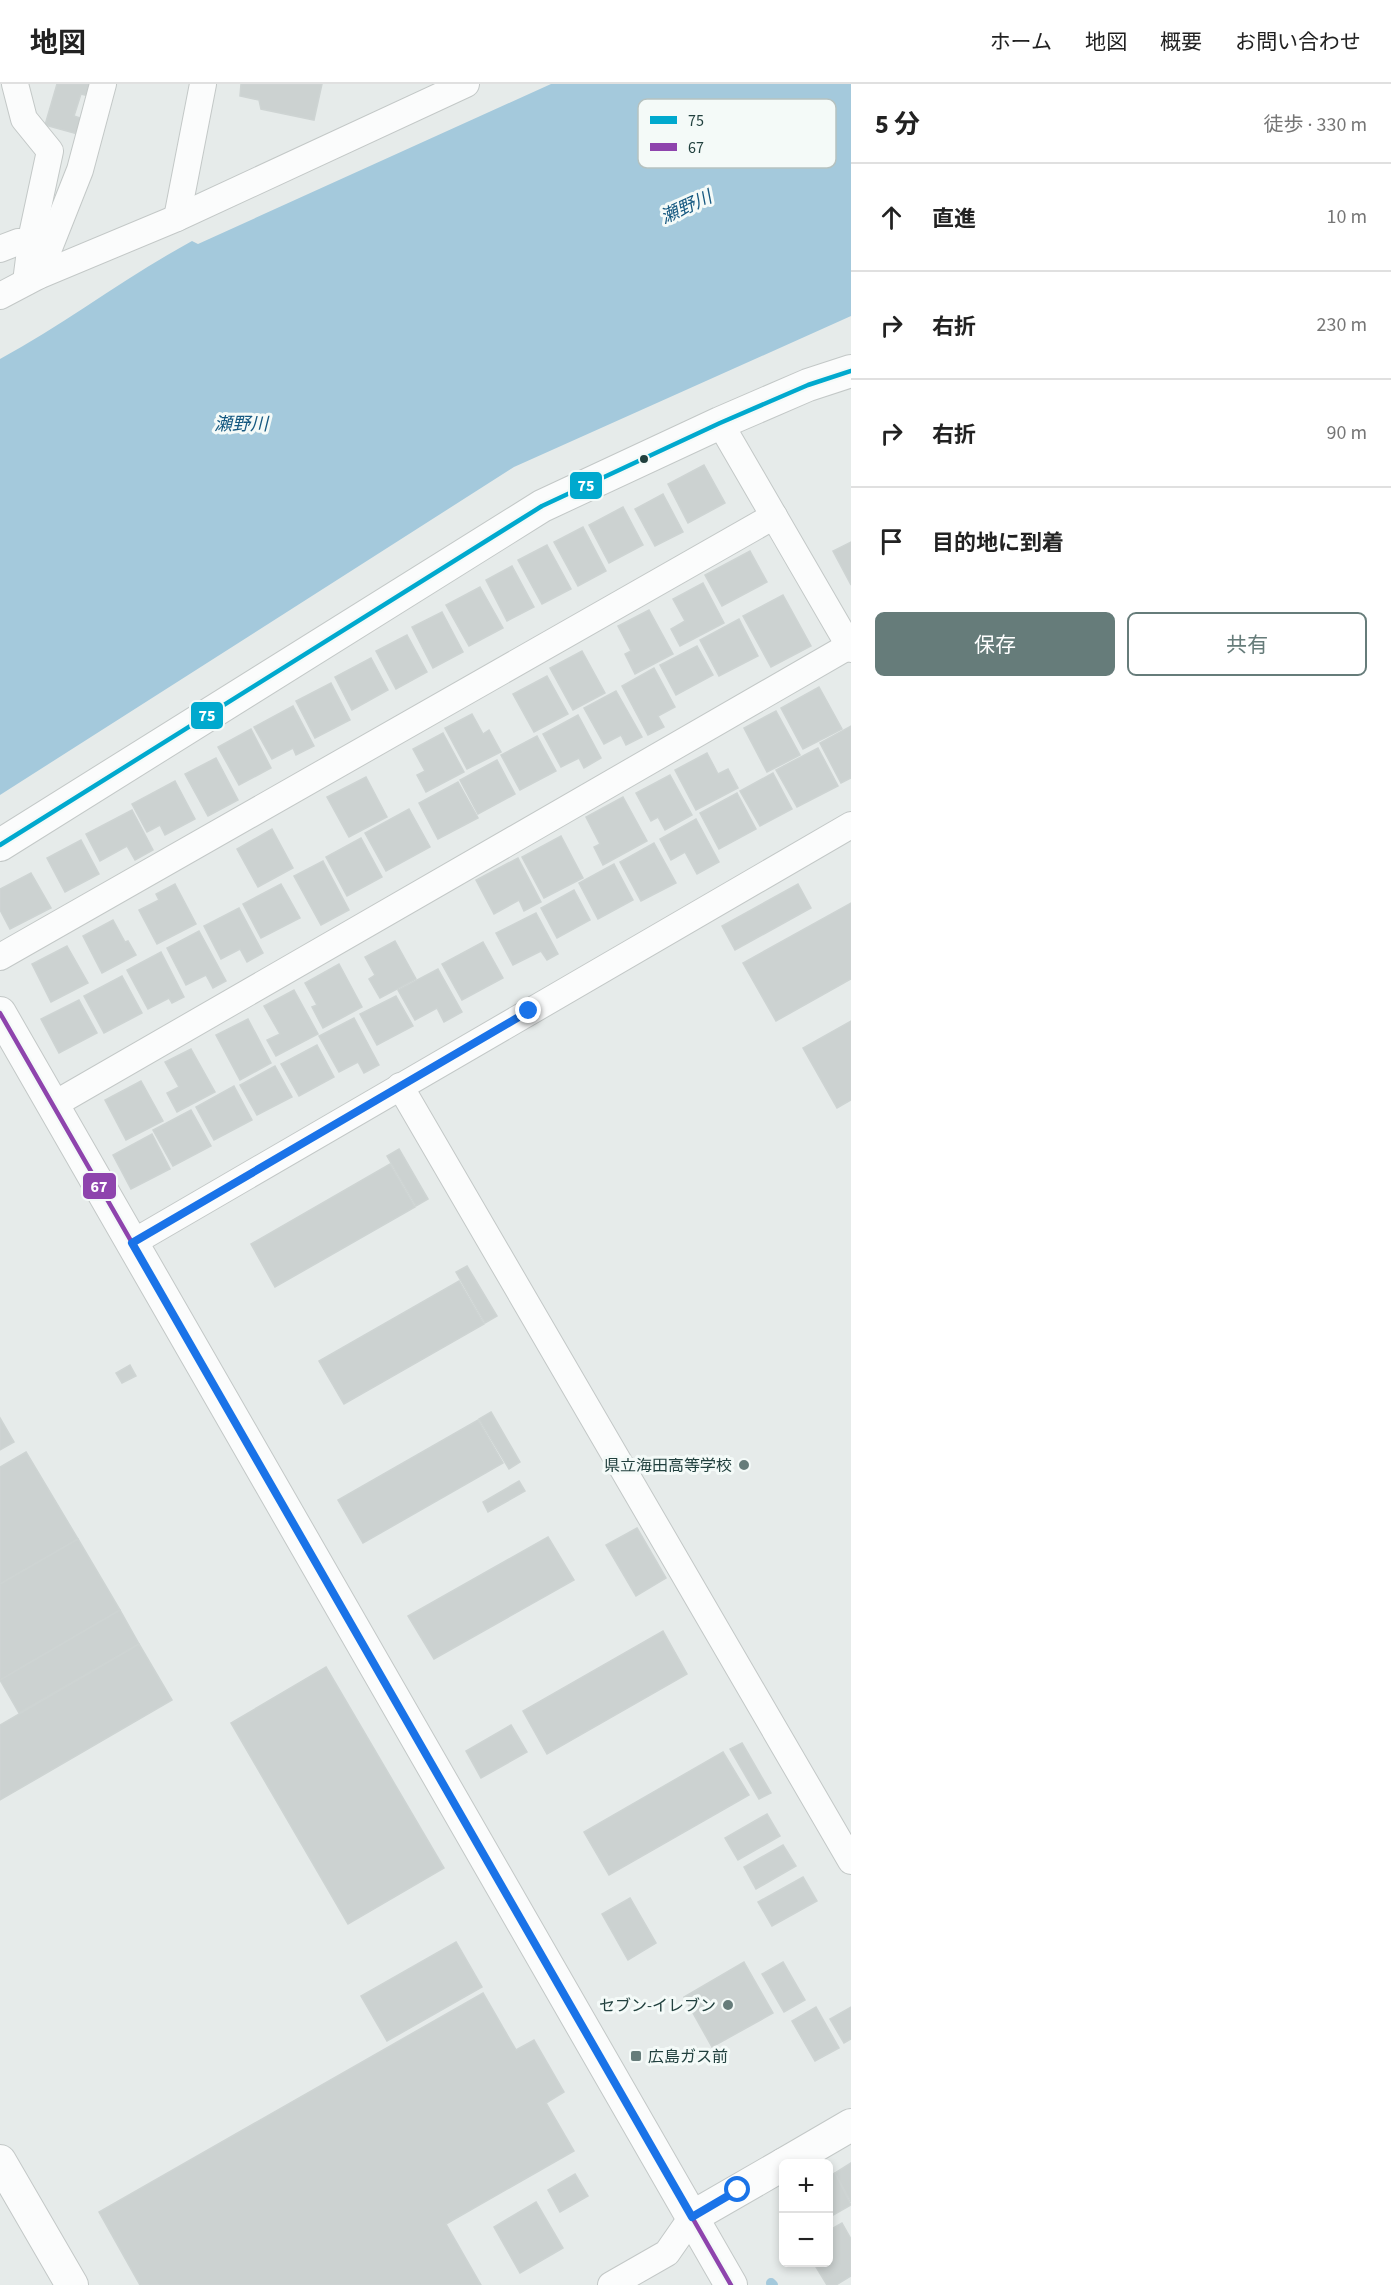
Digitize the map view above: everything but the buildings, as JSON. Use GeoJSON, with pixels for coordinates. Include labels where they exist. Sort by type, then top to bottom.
{"type":"FeatureCollection","features":[{"type":"Feature","properties":{"kind":"street"},"geometry":{"type":"LineString","coordinates":[[15,84],[24,119],[50,151],[31,243],[32,279]]}},
{"type":"Feature","properties":{"kind":"street"},"geometry":{"type":"LineString","coordinates":[[32,279],[80,170],[103,84]]}},
{"type":"Feature","properties":{"kind":"street"},"geometry":{"type":"LineString","coordinates":[[170,221],[203,84]]}},
{"type":"Feature","properties":{"kind":"street"},"geometry":{"type":"LineString","coordinates":[[0,296],[32,279],[170,221],[466,84]]}},
{"type":"Feature","properties":{"kind":"street"},"geometry":{"type":"LineString","coordinates":[[0,249],[18,242],[31,243]]}},
{"type":"Feature","properties":{"kind":"street"},"geometry":{"type":"LineString","coordinates":[[0,845],[542,506],[720,423],[808,385],[851,371]]}},
{"type":"Feature","properties":{"kind":"street"},"geometry":{"type":"LineString","coordinates":[[53,1105],[850,647],[720,423]]}},
{"type":"Feature","properties":{"kind":"street"},"geometry":{"type":"LineString","coordinates":[[0,957],[774,516]]}},
{"type":"Feature","properties":{"kind":"street"},"geometry":{"type":"LineString","coordinates":[[132,1243],[851,825]]}},
{"type":"Feature","properties":{"kind":"street"},"geometry":{"type":"LineString","coordinates":[[0,1013],[731,2285]]}},
{"type":"Feature","properties":{"kind":"street"},"geometry":{"type":"LineString","coordinates":[[400,1086],[851,1861]]}},
{"type":"Feature","properties":{"kind":"street"},"geometry":{"type":"LineString","coordinates":[[793,2159],[851,2125]]}},
{"type":"Feature","properties":{"kind":"street"},"geometry":{"type":"LineString","coordinates":[[0,2161],[72,2285]]}},
{"type":"Feature","properties":{"kind":"street"},"geometry":{"type":"LineString","coordinates":[[611,2285],[667,2253],[692,2217],[779,2167]]}},
{"type":"Feature","properties":{"kind":"water","name":"瀬野川"},"geometry":{"type":"Polygon","coordinates":[[[551,84],[851,84],[851,316],[514,467],[0,795],[0,359],[192,241],[198,244],[551,84]]]}},
{"type":"Feature","properties":{"kind":"transit line","name":"75"},"geometry":{"type":"LineString","coordinates":[[0,845],[542,506],[720,423],[808,385],[851,371]]}},
{"type":"Feature","properties":{"kind":"transit line","name":"67"},"geometry":{"type":"LineString","coordinates":[[0,1013],[731,2285]]}},
{"type":"Feature","properties":{"kind":"place","name":"県立海田高等学校"},"geometry":{"type":"Point","coordinates":[744,1465]}},
{"type":"Feature","properties":{"kind":"place","name":"セブン-イレブン"},"geometry":{"type":"Point","coordinates":[728,2005]}},
{"type":"Feature","properties":{"kind":"place","name":"広島ガス前"},"geometry":{"type":"Point","coordinates":[636,2056]}},
{"type":"Feature","properties":{"kind":"route"},"geometry":{"type":"LineString","coordinates":[[529,1011],[132,1243],[692,2217],[738,2190]]}}]}
